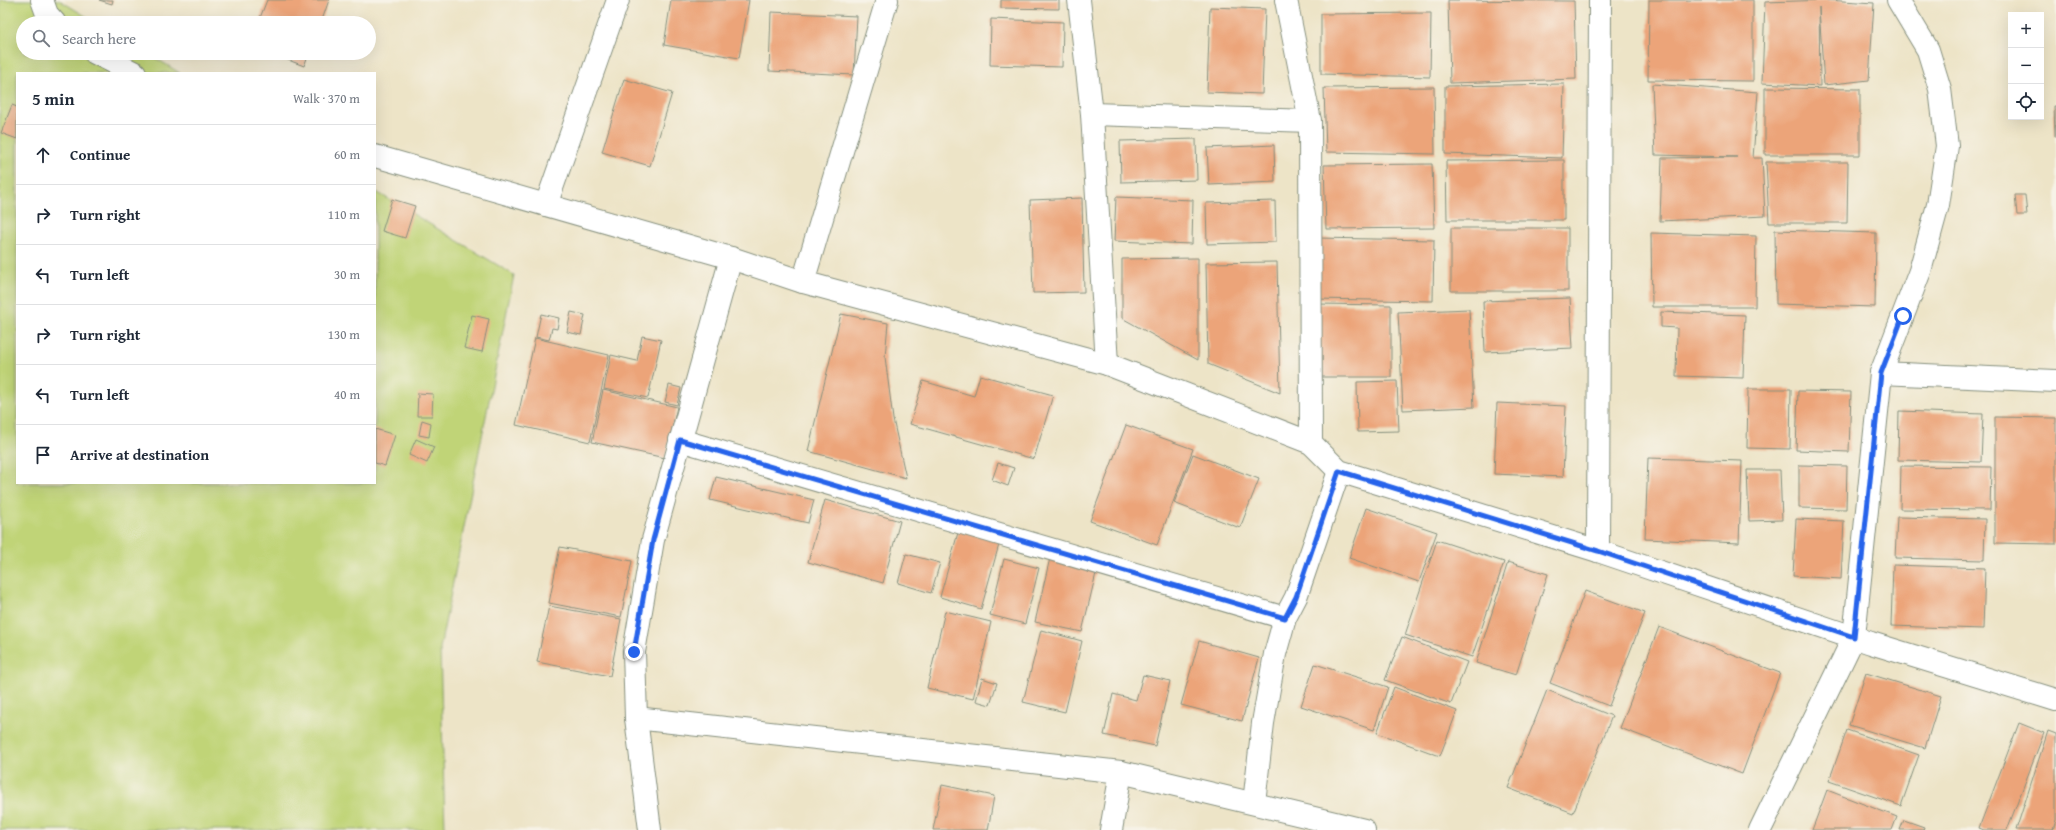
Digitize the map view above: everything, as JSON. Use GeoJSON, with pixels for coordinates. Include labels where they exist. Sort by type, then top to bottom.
{"type":"FeatureCollection","features":[{"type":"Feature","properties":{"kind":"street"},"geometry":{"type":"LineString","coordinates":[[42,0],[49,16]]}},
{"type":"Feature","properties":{"kind":"street"},"geometry":{"type":"LineString","coordinates":[[546,205],[618,0]]}},
{"type":"Feature","properties":{"kind":"street"},"geometry":{"type":"LineString","coordinates":[[803,282],[847,140],[887,0]]}},
{"type":"Feature","properties":{"kind":"street"},"geometry":{"type":"LineString","coordinates":[[1079,0],[1092,114],[1107,364]]}},
{"type":"Feature","properties":{"kind":"street"},"geometry":{"type":"LineString","coordinates":[[1286,0],[1310,121],[1311,443]]}},
{"type":"Feature","properties":{"kind":"street"},"geometry":{"type":"LineString","coordinates":[[1598,551],[1600,0]]}},
{"type":"Feature","properties":{"kind":"street"},"geometry":{"type":"LineString","coordinates":[[1760,830],[1854,637],[1881,373],[1920,271],[1938,205],[1947,146],[1940,89],[1928,50],[1898,0]]}},
{"type":"Feature","properties":{"kind":"street"},"geometry":{"type":"LineString","coordinates":[[109,60],[133,72]]}},
{"type":"Feature","properties":{"kind":"street"},"geometry":{"type":"LineString","coordinates":[[1092,114],[1310,121]]}},
{"type":"Feature","properties":{"kind":"street"},"geometry":{"type":"LineString","coordinates":[[376,156],[731,258],[803,282],[1107,364],[1311,443],[1339,471],[1598,551],[1854,637],[2056,700]]}},
{"type":"Feature","properties":{"kind":"street"},"geometry":{"type":"LineString","coordinates":[[650,830],[636,718],[634,652],[653,540],[731,258]]}},
{"type":"Feature","properties":{"kind":"street"},"geometry":{"type":"LineString","coordinates":[[1881,373],[2056,381]]}},
{"type":"Feature","properties":{"kind":"street"},"geometry":{"type":"LineString","coordinates":[[680,440],[1285,618]]}},
{"type":"Feature","properties":{"kind":"street"},"geometry":{"type":"LineString","coordinates":[[1254,803],[1264,723],[1275,654],[1285,618],[1296,597],[1339,471]]}},
{"type":"Feature","properties":{"kind":"street"},"geometry":{"type":"LineString","coordinates":[[636,718],[1121,772],[1364,830]]}},
{"type":"Feature","properties":{"kind":"street"},"geometry":{"type":"LineString","coordinates":[[1111,830],[1121,772]]}},
{"type":"Feature","properties":{"kind":"green space"},"geometry":{"type":"Polygon","coordinates":[[[0,0],[59,0],[85,16],[16,16],[16,60],[159,60],[178,72],[16,72],[16,484],[376,484],[376,192],[514,275],[440,648],[445,830],[0,830],[0,0]]]}},
{"type":"Feature","properties":{"kind":"building"},"geometry":{"type":"Polygon","coordinates":[[[99,0],[113,0],[112,4],[99,0]]]}},
{"type":"Feature","properties":{"kind":"building"},"geometry":{"type":"Polygon","coordinates":[[[267,0],[329,0],[323,16],[261,16],[267,0]]]}},
{"type":"Feature","properties":{"kind":"building"},"geometry":{"type":"Polygon","coordinates":[[[671,0],[749,0],[739,58],[664,45],[671,0]]]}},
{"type":"Feature","properties":{"kind":"building"},"geometry":{"type":"Polygon","coordinates":[[[1001,0],[1059,0],[1059,9],[1001,8],[1001,0]]]}},
{"type":"Feature","properties":{"kind":"building"},"geometry":{"type":"Polygon","coordinates":[[[1448,0],[1574,1],[1576,79],[1450,83],[1448,0]]]}},
{"type":"Feature","properties":{"kind":"building"},"geometry":{"type":"Polygon","coordinates":[[[1649,0],[1753,0],[1753,81],[1648,80],[1649,0]]]}},
{"type":"Feature","properties":{"kind":"building"},"geometry":{"type":"Polygon","coordinates":[[[1827,0],[1874,3],[1869,80],[1824,85],[1819,7],[1820,86],[1762,83],[1765,2],[1827,0]]]}},
{"type":"Feature","properties":{"kind":"building"},"geometry":{"type":"Polygon","coordinates":[[[1210,7],[1265,9],[1262,94],[1207,92],[1210,7]]]}},
{"type":"Feature","properties":{"kind":"building"},"geometry":{"type":"Polygon","coordinates":[[[771,12],[857,16],[854,75],[769,71],[771,12]]]}},
{"type":"Feature","properties":{"kind":"building"},"geometry":{"type":"Polygon","coordinates":[[[1431,13],[1430,77],[1321,74],[1321,14],[1431,13]]]}},
{"type":"Feature","properties":{"kind":"building"},"geometry":{"type":"Polygon","coordinates":[[[991,19],[1063,22],[1062,67],[990,65],[991,19]]]}},
{"type":"Feature","properties":{"kind":"building"},"geometry":{"type":"Polygon","coordinates":[[[288,60],[306,60],[304,66],[288,60]]]}},
{"type":"Feature","properties":{"kind":"building"},"geometry":{"type":"Polygon","coordinates":[[[624,79],[672,93],[650,166],[602,152],[624,79]]]}},
{"type":"Feature","properties":{"kind":"building"},"geometry":{"type":"Polygon","coordinates":[[[1564,84],[1562,158],[1445,154],[1445,86],[1564,84]]]}},
{"type":"Feature","properties":{"kind":"building"},"geometry":{"type":"Polygon","coordinates":[[[1652,84],[1758,92],[1753,158],[1762,158],[1765,216],[1660,221],[1662,158],[1737,157],[1655,155],[1652,84]]]}},
{"type":"Feature","properties":{"kind":"building"},"geometry":{"type":"Polygon","coordinates":[[[1434,87],[1435,154],[1326,152],[1324,88],[1434,87]]]}},
{"type":"Feature","properties":{"kind":"building"},"geometry":{"type":"Polygon","coordinates":[[[1765,88],[1860,89],[1860,155],[1765,155],[1765,88]]]}},
{"type":"Feature","properties":{"kind":"building"},"geometry":{"type":"Polygon","coordinates":[[[12,105],[16,107],[16,139],[1,133],[12,105]]]}},
{"type":"Feature","properties":{"kind":"building"},"geometry":{"type":"Polygon","coordinates":[[[2054,106],[2056,106],[2056,136],[2055,136],[2054,106]]]}},
{"type":"Feature","properties":{"kind":"building"},"geometry":{"type":"Polygon","coordinates":[[[1196,139],[1197,180],[1121,182],[1120,141],[1196,139]]]}},
{"type":"Feature","properties":{"kind":"building"},"geometry":{"type":"Polygon","coordinates":[[[1274,145],[1275,182],[1209,185],[1207,148],[1274,145]]]}},
{"type":"Feature","properties":{"kind":"building"},"geometry":{"type":"Polygon","coordinates":[[[1564,160],[1564,220],[1447,220],[1446,161],[1564,160]]]}},
{"type":"Feature","properties":{"kind":"building"},"geometry":{"type":"Polygon","coordinates":[[[1766,162],[1848,162],[1847,223],[1769,223],[1766,162]]]}},
{"type":"Feature","properties":{"kind":"building"},"geometry":{"type":"Polygon","coordinates":[[[1432,164],[1434,228],[1326,229],[1324,165],[1432,164]]]}},
{"type":"Feature","properties":{"kind":"building"},"geometry":{"type":"Polygon","coordinates":[[[2015,195],[2025,195],[2027,215],[2017,215],[2015,195]]]}},
{"type":"Feature","properties":{"kind":"building"},"geometry":{"type":"Polygon","coordinates":[[[1116,197],[1193,200],[1192,244],[1114,241],[1116,197]]]}},
{"type":"Feature","properties":{"kind":"building"},"geometry":{"type":"Polygon","coordinates":[[[1082,198],[1084,292],[1033,293],[1030,200],[1082,198]]]}},
{"type":"Feature","properties":{"kind":"building"},"geometry":{"type":"Polygon","coordinates":[[[392,199],[415,206],[405,238],[382,231],[392,199]]]}},
{"type":"Feature","properties":{"kind":"building"},"geometry":{"type":"Polygon","coordinates":[[[1275,201],[1276,242],[1207,244],[1206,203],[1275,201]]]}},
{"type":"Feature","properties":{"kind":"building"},"geometry":{"type":"Polygon","coordinates":[[[1451,228],[1568,228],[1568,291],[1451,291],[1451,228]]]}},
{"type":"Feature","properties":{"kind":"building"},"geometry":{"type":"Polygon","coordinates":[[[1775,230],[1876,233],[1875,307],[1776,304],[1775,230]]]}},
{"type":"Feature","properties":{"kind":"building"},"geometry":{"type":"Polygon","coordinates":[[[1651,233],[1756,236],[1755,307],[1652,307],[1651,233]]]}},
{"type":"Feature","properties":{"kind":"building"},"geometry":{"type":"Polygon","coordinates":[[[1315,238],[1434,240],[1433,301],[1314,299],[1315,238]]]}},
{"type":"Feature","properties":{"kind":"building"},"geometry":{"type":"Polygon","coordinates":[[[1198,258],[1198,360],[1122,318],[1122,259],[1198,258]]]}},
{"type":"Feature","properties":{"kind":"building"},"geometry":{"type":"Polygon","coordinates":[[[1277,262],[1280,393],[1208,364],[1206,263],[1277,262]]]}},
{"type":"Feature","properties":{"kind":"building"},"geometry":{"type":"Polygon","coordinates":[[[1570,298],[1573,348],[1485,352],[1483,301],[1570,298]]]}},
{"type":"Feature","properties":{"kind":"building"},"geometry":{"type":"Polygon","coordinates":[[[1315,304],[1391,305],[1391,377],[1314,377],[1315,304]]]}},
{"type":"Feature","properties":{"kind":"building"},"geometry":{"type":"Polygon","coordinates":[[[1469,309],[1474,407],[1403,410],[1398,312],[1469,309]]]}},
{"type":"Feature","properties":{"kind":"building"},"geometry":{"type":"Polygon","coordinates":[[[571,312],[585,315],[581,335],[567,332],[571,312]]]}},
{"type":"Feature","properties":{"kind":"building"},"geometry":{"type":"Polygon","coordinates":[[[1661,312],[1745,315],[1743,378],[1676,376],[1677,328],[1661,327],[1661,312]]]}},
{"type":"Feature","properties":{"kind":"building"},"geometry":{"type":"Polygon","coordinates":[[[541,314],[559,318],[557,329],[552,328],[549,340],[536,337],[541,314]]]}},
{"type":"Feature","properties":{"kind":"building"},"geometry":{"type":"Polygon","coordinates":[[[841,314],[888,323],[885,357],[893,419],[906,478],[808,451],[841,314]]]}},
{"type":"Feature","properties":{"kind":"building"},"geometry":{"type":"Polygon","coordinates":[[[472,315],[489,319],[482,352],[464,348],[472,315]]]}},
{"type":"Feature","properties":{"kind":"building"},"geometry":{"type":"Polygon","coordinates":[[[642,336],[661,340],[648,398],[604,389],[611,355],[637,361],[642,336]]]}},
{"type":"Feature","properties":{"kind":"building"},"geometry":{"type":"Polygon","coordinates":[[[535,338],[609,355],[590,442],[516,425],[535,338]]]}},
{"type":"Feature","properties":{"kind":"building"},"geometry":{"type":"Polygon","coordinates":[[[980,375],[1053,395],[1034,459],[910,424],[923,381],[974,396],[980,375]]]}},
{"type":"Feature","properties":{"kind":"building"},"geometry":{"type":"Polygon","coordinates":[[[1397,381],[1399,431],[1358,432],[1357,382],[1397,381]]]}},
{"type":"Feature","properties":{"kind":"building"},"geometry":{"type":"Polygon","coordinates":[[[669,385],[681,388],[677,405],[665,402],[669,385]]]}},
{"type":"Feature","properties":{"kind":"building"},"geometry":{"type":"Polygon","coordinates":[[[1748,389],[1791,389],[1790,449],[1747,448],[1748,389]]]}},
{"type":"Feature","properties":{"kind":"building"},"geometry":{"type":"Polygon","coordinates":[[[603,390],[677,407],[665,458],[592,442],[603,390]]]}},
{"type":"Feature","properties":{"kind":"building"},"geometry":{"type":"Polygon","coordinates":[[[1798,391],[1851,392],[1849,452],[1796,450],[1798,391]]]}},
{"type":"Feature","properties":{"kind":"building"},"geometry":{"type":"Polygon","coordinates":[[[418,393],[433,394],[432,416],[417,416],[418,393]]]}},
{"type":"Feature","properties":{"kind":"building"},"geometry":{"type":"Polygon","coordinates":[[[1497,403],[1566,406],[1563,477],[1494,474],[1497,403]]]}},
{"type":"Feature","properties":{"kind":"building"},"geometry":{"type":"Polygon","coordinates":[[[1899,411],[1983,414],[1981,462],[1898,460],[1899,411]]]}},
{"type":"Feature","properties":{"kind":"building"},"geometry":{"type":"Polygon","coordinates":[[[1995,417],[2056,418],[2056,544],[1995,543],[1995,417]]]}},
{"type":"Feature","properties":{"kind":"building"},"geometry":{"type":"Polygon","coordinates":[[[422,420],[431,423],[429,437],[419,435],[422,420]]]}},
{"type":"Feature","properties":{"kind":"building"},"geometry":{"type":"Polygon","coordinates":[[[1126,425],[1193,449],[1157,545],[1090,521],[1126,425]]]}},
{"type":"Feature","properties":{"kind":"building"},"geometry":{"type":"Polygon","coordinates":[[[376,429],[395,435],[385,466],[376,463],[376,429]]]}},
{"type":"Feature","properties":{"kind":"building"},"geometry":{"type":"Polygon","coordinates":[[[416,439],[434,447],[427,463],[409,455],[416,439]]]}},
{"type":"Feature","properties":{"kind":"building"},"geometry":{"type":"Polygon","coordinates":[[[1193,454],[1259,479],[1240,528],[1174,503],[1193,454]]]}},
{"type":"Feature","properties":{"kind":"building"},"geometry":{"type":"Polygon","coordinates":[[[1648,458],[1742,461],[1739,543],[1645,539],[1648,458]]]}},
{"type":"Feature","properties":{"kind":"building"},"geometry":{"type":"Polygon","coordinates":[[[998,463],[1014,468],[1008,486],[992,480],[998,463]]]}},
{"type":"Feature","properties":{"kind":"building"},"geometry":{"type":"Polygon","coordinates":[[[1799,465],[1847,466],[1846,509],[1799,508],[1799,465]]]}},
{"type":"Feature","properties":{"kind":"building"},"geometry":{"type":"Polygon","coordinates":[[[1901,466],[1991,467],[1990,510],[1900,509],[1901,466]]]}},
{"type":"Feature","properties":{"kind":"building"},"geometry":{"type":"Polygon","coordinates":[[[1747,470],[1780,470],[1782,520],[1749,521],[1747,470]]]}},
{"type":"Feature","properties":{"kind":"building"},"geometry":{"type":"Polygon","coordinates":[[[716,477],[814,500],[808,523],[710,500],[716,477]]]}},
{"type":"Feature","properties":{"kind":"building"},"geometry":{"type":"Polygon","coordinates":[[[825,500],[900,521],[883,583],[808,562],[825,500]]]}},
{"type":"Feature","properties":{"kind":"building"},"geometry":{"type":"Polygon","coordinates":[[[1366,508],[1437,532],[1419,582],[1349,558],[1366,508]]]}},
{"type":"Feature","properties":{"kind":"building"},"geometry":{"type":"Polygon","coordinates":[[[1897,517],[1985,519],[1984,560],[1895,558],[1897,517]]]}},
{"type":"Feature","properties":{"kind":"building"},"geometry":{"type":"Polygon","coordinates":[[[1796,519],[1844,521],[1841,579],[1793,576],[1796,519]]]}},
{"type":"Feature","properties":{"kind":"building"},"geometry":{"type":"Polygon","coordinates":[[[959,529],[1000,541],[981,609],[940,597],[959,529]]]}},
{"type":"Feature","properties":{"kind":"building"},"geometry":{"type":"Polygon","coordinates":[[[1437,540],[1504,562],[1472,657],[1405,635],[1437,540]]]}},
{"type":"Feature","properties":{"kind":"building"},"geometry":{"type":"Polygon","coordinates":[[[560,547],[632,561],[621,617],[549,603],[560,547]]]}},
{"type":"Feature","properties":{"kind":"building"},"geometry":{"type":"Polygon","coordinates":[[[906,554],[940,563],[931,593],[898,583],[906,554]]]}},
{"type":"Feature","properties":{"kind":"building"},"geometry":{"type":"Polygon","coordinates":[[[1050,558],[1097,569],[1082,632],[1035,622],[1050,558]]]}},
{"type":"Feature","properties":{"kind":"building"},"geometry":{"type":"Polygon","coordinates":[[[1004,559],[1039,568],[1025,624],[990,615],[1004,559]]]}},
{"type":"Feature","properties":{"kind":"building"},"geometry":{"type":"Polygon","coordinates":[[[1508,562],[1548,574],[1516,675],[1476,663],[1508,562]]]}},
{"type":"Feature","properties":{"kind":"building"},"geometry":{"type":"Polygon","coordinates":[[[1893,565],[1985,568],[1983,629],[1891,626],[1893,565]]]}},
{"type":"Feature","properties":{"kind":"building"},"geometry":{"type":"Polygon","coordinates":[[[1585,591],[1645,613],[1609,706],[1550,683],[1585,591]]]}},
{"type":"Feature","properties":{"kind":"building"},"geometry":{"type":"Polygon","coordinates":[[[549,606],[621,619],[610,676],[537,662],[549,606]]]}},
{"type":"Feature","properties":{"kind":"building"},"geometry":{"type":"Polygon","coordinates":[[[945,611],[991,622],[973,699],[927,688],[945,611]]]}},
{"type":"Feature","properties":{"kind":"building"},"geometry":{"type":"Polygon","coordinates":[[[1659,627],[1780,673],[1742,774],[1620,728],[1659,627]]]}},
{"type":"Feature","properties":{"kind":"building"},"geometry":{"type":"Polygon","coordinates":[[[1041,630],[1082,641],[1065,712],[1023,702],[1041,630]]]}},
{"type":"Feature","properties":{"kind":"building"},"geometry":{"type":"Polygon","coordinates":[[[1402,637],[1467,662],[1451,704],[1385,680],[1402,637]]]}},
{"type":"Feature","properties":{"kind":"building"},"geometry":{"type":"Polygon","coordinates":[[[1199,641],[1259,658],[1242,721],[1181,705],[1199,641]]]}},
{"type":"Feature","properties":{"kind":"building"},"geometry":{"type":"Polygon","coordinates":[[[1315,664],[1388,687],[1374,730],[1301,706],[1315,664]]]}},
{"type":"Feature","properties":{"kind":"building"},"geometry":{"type":"Polygon","coordinates":[[[1866,673],[1941,696],[1925,748],[1849,725],[1866,673]]]}},
{"type":"Feature","properties":{"kind":"building"},"geometry":{"type":"Polygon","coordinates":[[[1143,675],[1170,681],[1155,746],[1104,735],[1113,694],[1136,700],[1143,675]]]}},
{"type":"Feature","properties":{"kind":"building"},"geometry":{"type":"Polygon","coordinates":[[[982,678],[997,683],[990,705],[976,701],[982,678]]]}},
{"type":"Feature","properties":{"kind":"building"},"geometry":{"type":"Polygon","coordinates":[[[1394,687],[1457,711],[1440,756],[1377,733],[1394,687]]]}},
{"type":"Feature","properties":{"kind":"building"},"geometry":{"type":"Polygon","coordinates":[[[1547,690],[1612,716],[1573,813],[1508,788],[1547,690]]]}},
{"type":"Feature","properties":{"kind":"building"},"geometry":{"type":"Polygon","coordinates":[[[2019,723],[2044,733],[2007,830],[1984,830],[1979,828],[2019,723]]]}},
{"type":"Feature","properties":{"kind":"building"},"geometry":{"type":"Polygon","coordinates":[[[1847,730],[1919,755],[1901,806],[1829,781],[1847,730]]]}},
{"type":"Feature","properties":{"kind":"building"},"geometry":{"type":"Polygon","coordinates":[[[2048,731],[2056,734],[2056,820],[2053,830],[2016,830],[2048,731]]]}},
{"type":"Feature","properties":{"kind":"building"},"geometry":{"type":"Polygon","coordinates":[[[942,785],[994,796],[988,830],[933,830],[942,785]]]}},
{"type":"Feature","properties":{"kind":"building"},"geometry":{"type":"Polygon","coordinates":[[[1827,790],[1897,817],[1892,830],[1812,830],[1827,790]]]}},
{"type":"Feature","properties":{"kind":"building"},"geometry":{"type":"Polygon","coordinates":[[[1904,820],[1924,827],[1923,830],[1900,830],[1904,820]]]}},
{"type":"Feature","properties":{"kind":"route"},"geometry":{"type":"LineString","coordinates":[[634,652],[653,540],[680,440],[1285,618],[1296,597],[1339,471],[1598,551],[1854,637],[1881,373],[1903,316]]}}]}
